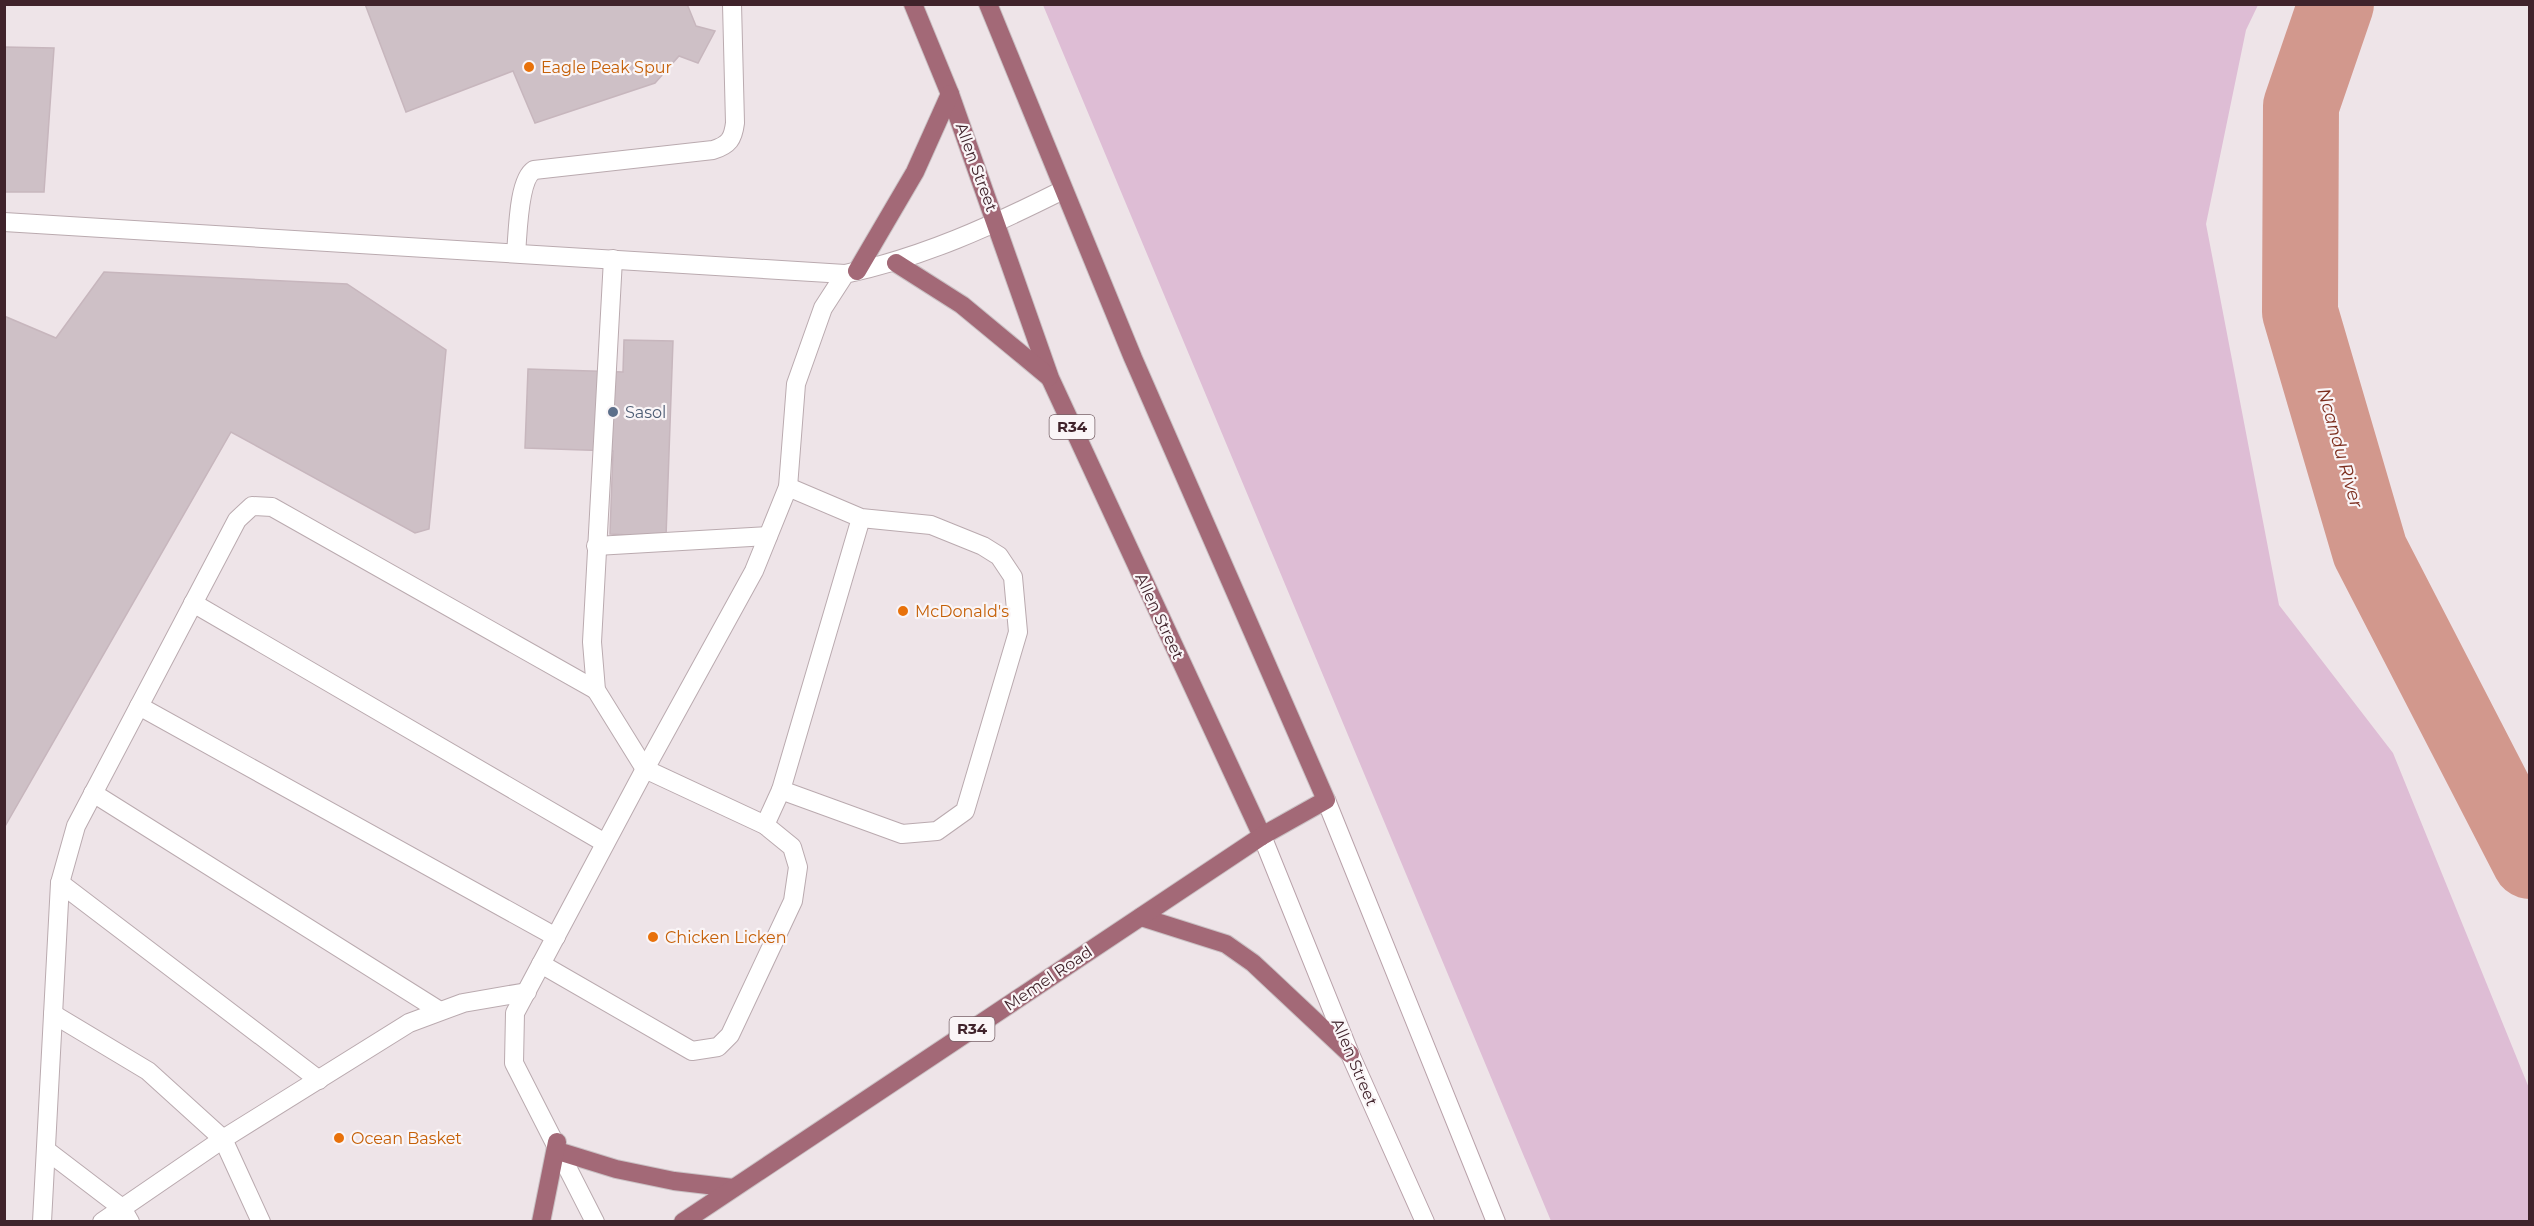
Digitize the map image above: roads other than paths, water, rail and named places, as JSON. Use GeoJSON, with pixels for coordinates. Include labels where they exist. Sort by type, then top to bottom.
{"type":"FeatureCollection","features":[{"type":"Feature","properties":{"kind":"main road","name":"Allen Street"},"geometry":{"type":"LineString","coordinates":[[913,4],[950,94],[1050,378],[1262,836]]}},
{"type":"Feature","properties":{"kind":"main road"},"geometry":{"type":"LineString","coordinates":[[988,4],[1133,358],[1326,800]]}},
{"type":"Feature","properties":{"kind":"main road"},"geometry":{"type":"LineString","coordinates":[[851,272],[915,172],[950,94]]}},
{"type":"Feature","properties":{"kind":"main road"},"geometry":{"type":"LineString","coordinates":[[896,263],[962,305],[1050,378]]}},
{"type":"Feature","properties":{"kind":"main road","name":"Memel Road"},"geometry":{"type":"LineString","coordinates":[[682,1221],[1262,836],[1326,800]]}},
{"type":"Feature","properties":{"kind":"main road"},"geometry":{"type":"LineString","coordinates":[[1140,917],[1226,944],[1253,963],[1350,1054]]}},
{"type":"Feature","properties":{"kind":"main road"},"geometry":{"type":"LineString","coordinates":[[541,1221],[559,1147],[616,1170],[733,1188]]}},
{"type":"Feature","properties":{"kind":"street"},"geometry":{"type":"LineString","coordinates":[[516,253],[523,187],[530,172],[712,150],[725,146],[733,137],[735,123],[732,4]]}},
{"type":"Feature","properties":{"kind":"street"},"geometry":{"type":"LineString","coordinates":[[4,222],[851,272],[896,263],[997,223],[1063,189]]}},
{"type":"Feature","properties":{"kind":"street"},"geometry":{"type":"LineString","coordinates":[[541,964],[692,1051],[718,1047],[730,1035],[793,901],[798,867],[792,847],[765,825],[645,769],[596,690],[592,642],[613,259]]}},
{"type":"Feature","properties":{"kind":"street"},"geometry":{"type":"LineString","coordinates":[[595,1221],[559,1147],[514,1064],[515,1013],[754,571],[788,488],[796,384],[823,308],[851,272]]}},
{"type":"Feature","properties":{"kind":"street"},"geometry":{"type":"LineString","coordinates":[[781,790],[902,834],[937,831],[965,811],[1018,632],[1013,577],[999,556],[983,546],[931,525],[861,518],[788,488]]}},
{"type":"Feature","properties":{"kind":"street"},"geometry":{"type":"LineString","coordinates":[[42,1221],[60,883],[76,826],[237,520],[252,506],[272,507],[596,690]]}},
{"type":"Feature","properties":{"kind":"street"},"geometry":{"type":"LineString","coordinates":[[765,825],[781,790],[861,518]]}},
{"type":"Feature","properties":{"kind":"street"},"geometry":{"type":"LineString","coordinates":[[596,546],[768,536]]}},
{"type":"Feature","properties":{"kind":"street"},"geometry":{"type":"LineString","coordinates":[[193,603],[605,843]]}},
{"type":"Feature","properties":{"kind":"street"},"geometry":{"type":"LineString","coordinates":[[139,706],[556,937]]}},
{"type":"Feature","properties":{"kind":"street"},"geometry":{"type":"LineString","coordinates":[[93,793],[440,1011]]}},
{"type":"Feature","properties":{"kind":"street"},"geometry":{"type":"LineString","coordinates":[[1326,800],[1496,1221]]}},
{"type":"Feature","properties":{"kind":"street","name":"Allen Street"},"geometry":{"type":"LineString","coordinates":[[1262,836],[1350,1054],[1425,1221]]}},
{"type":"Feature","properties":{"kind":"street"},"geometry":{"type":"LineString","coordinates":[[60,883],[319,1080]]}},
{"type":"Feature","properties":{"kind":"street"},"geometry":{"type":"LineString","coordinates":[[102,1221],[126,1214],[223,1139],[410,1023],[463,1003],[527,992]]}},
{"type":"Feature","properties":{"kind":"street"},"geometry":{"type":"LineString","coordinates":[[53,1014],[148,1071],[223,1139],[261,1221]]}},
{"type":"Feature","properties":{"kind":"street"},"geometry":{"type":"LineString","coordinates":[[46,1149],[126,1214]]}},
{"type":"Feature","properties":{"kind":"waterway","name":"Ncandu River"},"geometry":{"type":"LineString","coordinates":[[2336,4],[2301,106],[2300,312],[2370,551],[2530,861]]}},
{"type":"Feature","properties":{"kind":"place","name":"Eagle Peak Spur"},"geometry":{"type":"Point","coordinates":[529,67]}},
{"type":"Feature","properties":{"kind":"place","name":"Sasol"},"geometry":{"type":"Point","coordinates":[613,412]}},
{"type":"Feature","properties":{"kind":"place","name":"McDonald's"},"geometry":{"type":"Point","coordinates":[903,611]}},
{"type":"Feature","properties":{"kind":"place","name":"Chicken Licken"},"geometry":{"type":"Point","coordinates":[653,937]}},
{"type":"Feature","properties":{"kind":"place","name":"Ocean Basket"},"geometry":{"type":"Point","coordinates":[339,1138]}}]}
